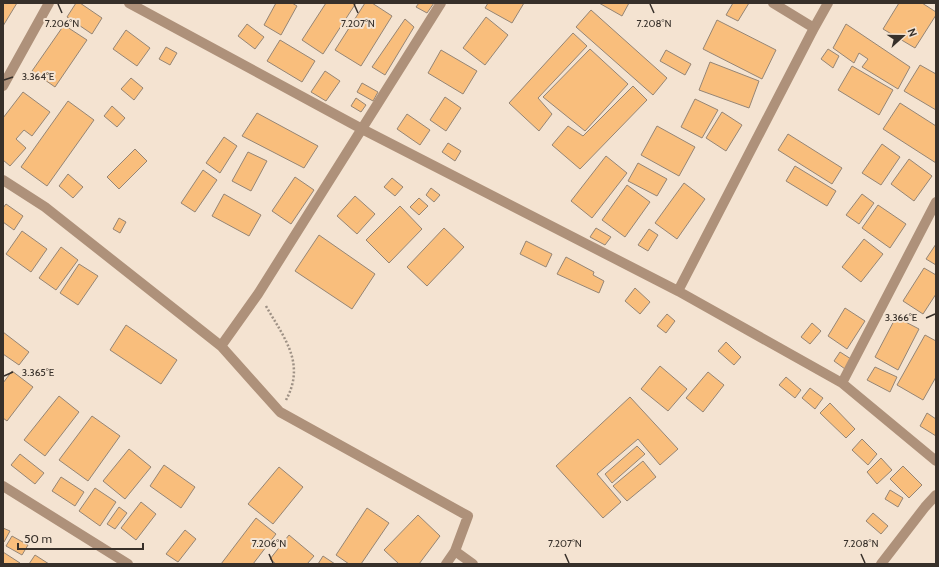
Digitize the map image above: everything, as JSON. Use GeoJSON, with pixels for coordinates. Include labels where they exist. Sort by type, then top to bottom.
{"type":"FeatureCollection","features":[{"type":"Feature","properties":{"kind":"street"},"geometry":{"type":"LineString","coordinates":[[3,86],[49,3]]}},
{"type":"Feature","properties":{"kind":"street"},"geometry":{"type":"LineString","coordinates":[[129,3],[362,129],[678,291],[842,383],[936,461]]}},
{"type":"Feature","properties":{"kind":"street"},"geometry":{"type":"LineString","coordinates":[[221,346],[258,294],[441,3]]}},
{"type":"Feature","properties":{"kind":"street"},"geometry":{"type":"LineString","coordinates":[[773,3],[814,28]]}},
{"type":"Feature","properties":{"kind":"street"},"geometry":{"type":"LineString","coordinates":[[678,291],[828,3]]}},
{"type":"Feature","properties":{"kind":"street"},"geometry":{"type":"LineString","coordinates":[[3,180],[45,207],[221,346],[280,412],[468,516],[455,551],[446,564]]}},
{"type":"Feature","properties":{"kind":"street"},"geometry":{"type":"LineString","coordinates":[[842,383],[936,202]]}},
{"type":"Feature","properties":{"kind":"street"},"geometry":{"type":"LineString","coordinates":[[3,486],[123,563]]}},
{"type":"Feature","properties":{"kind":"street"},"geometry":{"type":"LineString","coordinates":[[881,564],[936,495]]}},
{"type":"Feature","properties":{"kind":"street"},"geometry":{"type":"LineString","coordinates":[[455,551],[473,564]]}},
{"type":"Feature","properties":{"kind":"path"},"geometry":{"type":"LineString","coordinates":[[258,294],[291,347],[295,376],[291,391],[280,412]]}},
{"type":"Feature","properties":{"kind":"building"},"geometry":{"type":"Polygon","coordinates":[[[3,3],[17,3],[3,26],[3,3]]]}},
{"type":"Feature","properties":{"kind":"building"},"geometry":{"type":"Polygon","coordinates":[[[76,3],[80,3],[102,18],[92,34],[67,17],[76,3]]]}},
{"type":"Feature","properties":{"kind":"building"},"geometry":{"type":"Polygon","coordinates":[[[276,3],[292,3],[297,6],[281,35],[264,25],[276,3]]]}},
{"type":"Feature","properties":{"kind":"building"},"geometry":{"type":"Polygon","coordinates":[[[326,3],[356,3],[323,54],[302,40],[326,3]]]}},
{"type":"Feature","properties":{"kind":"building"},"geometry":{"type":"Polygon","coordinates":[[[365,3],[372,3],[392,16],[361,66],[335,50],[365,3]]]}},
{"type":"Feature","properties":{"kind":"building"},"geometry":{"type":"Polygon","coordinates":[[[419,3],[434,3],[427,13],[416,7],[419,3]]]}},
{"type":"Feature","properties":{"kind":"building"},"geometry":{"type":"Polygon","coordinates":[[[488,3],[524,3],[512,23],[485,8],[488,3]]]}},
{"type":"Feature","properties":{"kind":"building"},"geometry":{"type":"Polygon","coordinates":[[[599,3],[629,3],[622,16],[599,3]]]}},
{"type":"Feature","properties":{"kind":"building"},"geometry":{"type":"Polygon","coordinates":[[[733,3],[749,3],[738,21],[726,15],[733,3]]]}},
{"type":"Feature","properties":{"kind":"building"},"geometry":{"type":"Polygon","coordinates":[[[899,3],[922,3],[936,12],[936,15],[915,48],[883,29],[899,3]]]}},
{"type":"Feature","properties":{"kind":"building"},"geometry":{"type":"Polygon","coordinates":[[[591,10],[667,78],[653,95],[576,27],[591,10]]]}},
{"type":"Feature","properties":{"kind":"building"},"geometry":{"type":"Polygon","coordinates":[[[486,17],[508,35],[485,65],[463,48],[486,17]]]}},
{"type":"Feature","properties":{"kind":"building"},"geometry":{"type":"Polygon","coordinates":[[[405,19],[414,27],[385,75],[372,67],[405,19]]]}},
{"type":"Feature","properties":{"kind":"building"},"geometry":{"type":"Polygon","coordinates":[[[717,20],[776,50],[762,79],[703,49],[717,20]]]}},
{"type":"Feature","properties":{"kind":"building"},"geometry":{"type":"Polygon","coordinates":[[[247,24],[264,37],[255,49],[238,36],[247,24]]]}},
{"type":"Feature","properties":{"kind":"building"},"geometry":{"type":"Polygon","coordinates":[[[846,24],[910,67],[898,89],[862,67],[868,59],[859,53],[854,63],[833,48],[846,24]]]}},
{"type":"Feature","properties":{"kind":"building"},"geometry":{"type":"Polygon","coordinates":[[[64,25],[87,40],[55,87],[32,71],[64,25]]]}},
{"type":"Feature","properties":{"kind":"building"},"geometry":{"type":"Polygon","coordinates":[[[126,30],[150,48],[137,66],[113,49],[126,30]]]}},
{"type":"Feature","properties":{"kind":"building"},"geometry":{"type":"Polygon","coordinates":[[[573,33],[587,46],[538,98],[552,114],[539,131],[509,103],[573,33]]]}},
{"type":"Feature","properties":{"kind":"building"},"geometry":{"type":"Polygon","coordinates":[[[280,40],[315,61],[302,82],[267,61],[280,40]]]}},
{"type":"Feature","properties":{"kind":"building"},"geometry":{"type":"Polygon","coordinates":[[[166,47],[177,53],[170,65],[159,59],[166,47]]]}},
{"type":"Feature","properties":{"kind":"building"},"geometry":{"type":"Polygon","coordinates":[[[590,49],[628,84],[585,131],[543,97],[590,49]]]}},
{"type":"Feature","properties":{"kind":"building"},"geometry":{"type":"Polygon","coordinates":[[[828,49],[839,56],[833,68],[821,59],[828,49]]]}},
{"type":"Feature","properties":{"kind":"building"},"geometry":{"type":"Polygon","coordinates":[[[441,50],[477,71],[463,94],[428,73],[441,50]]]}},
{"type":"Feature","properties":{"kind":"building"},"geometry":{"type":"Polygon","coordinates":[[[666,50],[691,64],[685,75],[660,61],[666,50]]]}},
{"type":"Feature","properties":{"kind":"building"},"geometry":{"type":"Polygon","coordinates":[[[710,62],[759,81],[749,108],[699,90],[710,62]]]}},
{"type":"Feature","properties":{"kind":"building"},"geometry":{"type":"Polygon","coordinates":[[[920,65],[936,74],[936,110],[904,91],[920,65]]]}},
{"type":"Feature","properties":{"kind":"building"},"geometry":{"type":"Polygon","coordinates":[[[852,66],[893,90],[879,115],[838,90],[852,66]]]}},
{"type":"Feature","properties":{"kind":"building"},"geometry":{"type":"Polygon","coordinates":[[[325,71],[340,81],[326,101],[311,92],[325,71]]]}},
{"type":"Feature","properties":{"kind":"building"},"geometry":{"type":"Polygon","coordinates":[[[131,78],[143,88],[134,100],[121,89],[131,78]]]}},
{"type":"Feature","properties":{"kind":"building"},"geometry":{"type":"Polygon","coordinates":[[[362,83],[378,92],[373,101],[357,92],[362,83]]]}},
{"type":"Feature","properties":{"kind":"building"},"geometry":{"type":"Polygon","coordinates":[[[633,86],[647,100],[580,169],[552,145],[568,126],[583,136],[633,86]]]}},
{"type":"Feature","properties":{"kind":"building"},"geometry":{"type":"Polygon","coordinates":[[[23,92],[50,112],[32,136],[24,130],[16,139],[26,148],[10,166],[3,160],[3,118],[23,92]]]}},
{"type":"Feature","properties":{"kind":"building"},"geometry":{"type":"Polygon","coordinates":[[[445,97],[461,108],[446,131],[430,120],[445,97]]]}},
{"type":"Feature","properties":{"kind":"building"},"geometry":{"type":"Polygon","coordinates":[[[356,98],[366,105],[361,112],[351,106],[356,98]]]}},
{"type":"Feature","properties":{"kind":"building"},"geometry":{"type":"Polygon","coordinates":[[[695,99],[718,110],[702,138],[681,127],[695,99]]]}},
{"type":"Feature","properties":{"kind":"building"},"geometry":{"type":"Polygon","coordinates":[[[68,101],[94,120],[47,186],[21,167],[68,101]]]}},
{"type":"Feature","properties":{"kind":"building"},"geometry":{"type":"Polygon","coordinates":[[[900,103],[936,126],[936,163],[883,129],[900,103]]]}},
{"type":"Feature","properties":{"kind":"building"},"geometry":{"type":"Polygon","coordinates":[[[112,106],[125,118],[117,127],[104,116],[112,106]]]}},
{"type":"Feature","properties":{"kind":"building"},"geometry":{"type":"Polygon","coordinates":[[[722,112],[742,125],[726,151],[706,138],[722,112]]]}},
{"type":"Feature","properties":{"kind":"building"},"geometry":{"type":"Polygon","coordinates":[[[257,113],[318,146],[304,168],[242,136],[257,113]]]}},
{"type":"Feature","properties":{"kind":"building"},"geometry":{"type":"Polygon","coordinates":[[[407,114],[430,130],[420,145],[397,129],[407,114]]]}},
{"type":"Feature","properties":{"kind":"building"},"geometry":{"type":"Polygon","coordinates":[[[657,126],[695,147],[679,176],[641,155],[657,126]]]}},
{"type":"Feature","properties":{"kind":"building"},"geometry":{"type":"Polygon","coordinates":[[[788,134],[842,168],[832,184],[778,150],[788,134]]]}},
{"type":"Feature","properties":{"kind":"building"},"geometry":{"type":"Polygon","coordinates":[[[224,137],[237,146],[220,173],[206,163],[224,137]]]}},
{"type":"Feature","properties":{"kind":"building"},"geometry":{"type":"Polygon","coordinates":[[[448,143],[461,151],[455,161],[442,152],[448,143]]]}},
{"type":"Feature","properties":{"kind":"building"},"geometry":{"type":"Polygon","coordinates":[[[882,144],[900,157],[881,185],[862,173],[882,144]]]}},
{"type":"Feature","properties":{"kind":"building"},"geometry":{"type":"Polygon","coordinates":[[[135,149],[147,161],[119,189],[107,177],[135,149]]]}},
{"type":"Feature","properties":{"kind":"building"},"geometry":{"type":"Polygon","coordinates":[[[248,152],[267,161],[251,191],[232,181],[248,152]]]}},
{"type":"Feature","properties":{"kind":"building"},"geometry":{"type":"Polygon","coordinates":[[[606,156],[627,173],[592,218],[571,201],[606,156]]]}},
{"type":"Feature","properties":{"kind":"building"},"geometry":{"type":"Polygon","coordinates":[[[909,159],[932,176],[914,201],[891,184],[909,159]]]}},
{"type":"Feature","properties":{"kind":"building"},"geometry":{"type":"Polygon","coordinates":[[[638,163],[667,179],[657,196],[628,181],[638,163]]]}},
{"type":"Feature","properties":{"kind":"building"},"geometry":{"type":"Polygon","coordinates":[[[795,166],[836,191],[827,206],[786,181],[795,166]]]}},
{"type":"Feature","properties":{"kind":"building"},"geometry":{"type":"Polygon","coordinates":[[[203,170],[217,180],[195,212],[181,203],[203,170]]]}},
{"type":"Feature","properties":{"kind":"building"},"geometry":{"type":"Polygon","coordinates":[[[68,174],[83,187],[73,198],[59,186],[68,174]]]}},
{"type":"Feature","properties":{"kind":"building"},"geometry":{"type":"Polygon","coordinates":[[[295,177],[314,190],[291,224],[272,211],[295,177]]]}},
{"type":"Feature","properties":{"kind":"building"},"geometry":{"type":"Polygon","coordinates":[[[392,178],[403,187],[395,196],[384,187],[392,178]]]}},
{"type":"Feature","properties":{"kind":"building"},"geometry":{"type":"Polygon","coordinates":[[[684,183],[705,199],[677,239],[655,223],[684,183]]]}},
{"type":"Feature","properties":{"kind":"building"},"geometry":{"type":"Polygon","coordinates":[[[627,185],[650,202],[625,237],[602,220],[627,185]]]}},
{"type":"Feature","properties":{"kind":"building"},"geometry":{"type":"Polygon","coordinates":[[[431,188],[440,195],[434,202],[426,195],[431,188]]]}},
{"type":"Feature","properties":{"kind":"building"},"geometry":{"type":"Polygon","coordinates":[[[224,194],[261,215],[249,236],[212,216],[224,194]]]}},
{"type":"Feature","properties":{"kind":"building"},"geometry":{"type":"Polygon","coordinates":[[[862,194],[874,203],[859,224],[846,215],[862,194]]]}},
{"type":"Feature","properties":{"kind":"building"},"geometry":{"type":"Polygon","coordinates":[[[355,196],[375,214],[357,234],[337,216],[355,196]]]}},
{"type":"Feature","properties":{"kind":"building"},"geometry":{"type":"Polygon","coordinates":[[[419,198],[428,206],[419,215],[410,207],[419,198]]]}},
{"type":"Feature","properties":{"kind":"building"},"geometry":{"type":"Polygon","coordinates":[[[6,204],[23,216],[14,230],[3,222],[3,208],[6,204]]]}},
{"type":"Feature","properties":{"kind":"building"},"geometry":{"type":"Polygon","coordinates":[[[878,205],[906,224],[890,248],[862,228],[878,205]]]}},
{"type":"Feature","properties":{"kind":"building"},"geometry":{"type":"Polygon","coordinates":[[[400,206],[422,229],[389,263],[366,240],[400,206]]]}},
{"type":"Feature","properties":{"kind":"building"},"geometry":{"type":"Polygon","coordinates":[[[119,218],[126,222],[120,233],[113,229],[119,218]]]}},
{"type":"Feature","properties":{"kind":"building"},"geometry":{"type":"Polygon","coordinates":[[[444,228],[464,247],[427,286],[407,267],[444,228]]]}},
{"type":"Feature","properties":{"kind":"building"},"geometry":{"type":"Polygon","coordinates":[[[596,228],[611,237],[605,245],[590,237],[596,228]]]}},
{"type":"Feature","properties":{"kind":"building"},"geometry":{"type":"Polygon","coordinates":[[[649,229],[658,235],[648,251],[638,245],[649,229]]]}},
{"type":"Feature","properties":{"kind":"building"},"geometry":{"type":"Polygon","coordinates":[[[22,231],[47,249],[31,272],[6,254],[22,231]]]}},
{"type":"Feature","properties":{"kind":"building"},"geometry":{"type":"Polygon","coordinates":[[[319,235],[375,274],[352,309],[295,271],[319,235]]]}},
{"type":"Feature","properties":{"kind":"building"},"geometry":{"type":"Polygon","coordinates":[[[864,239],[883,254],[861,282],[842,267],[864,239]]]}},
{"type":"Feature","properties":{"kind":"building"},"geometry":{"type":"Polygon","coordinates":[[[526,241],[552,254],[546,267],[520,254],[526,241]]]}},
{"type":"Feature","properties":{"kind":"building"},"geometry":{"type":"Polygon","coordinates":[[[936,244],[936,265],[926,259],[936,244]]]}},
{"type":"Feature","properties":{"kind":"building"},"geometry":{"type":"Polygon","coordinates":[[[61,247],[78,260],[56,290],[39,278],[61,247]]]}},
{"type":"Feature","properties":{"kind":"building"},"geometry":{"type":"Polygon","coordinates":[[[566,257],[594,272],[593,275],[604,281],[599,293],[557,274],[566,257]]]}},
{"type":"Feature","properties":{"kind":"building"},"geometry":{"type":"Polygon","coordinates":[[[79,264],[98,276],[78,305],[60,293],[79,264]]]}},
{"type":"Feature","properties":{"kind":"building"},"geometry":{"type":"Polygon","coordinates":[[[924,268],[936,275],[936,294],[923,314],[903,301],[924,268]]]}},
{"type":"Feature","properties":{"kind":"building"},"geometry":{"type":"Polygon","coordinates":[[[635,288],[650,302],[640,314],[625,301],[635,288]]]}},
{"type":"Feature","properties":{"kind":"building"},"geometry":{"type":"Polygon","coordinates":[[[845,308],[865,321],[847,349],[828,336],[845,308]]]}},
{"type":"Feature","properties":{"kind":"building"},"geometry":{"type":"Polygon","coordinates":[[[667,314],[675,321],[666,333],[657,326],[667,314]]]}},
{"type":"Feature","properties":{"kind":"building"},"geometry":{"type":"Polygon","coordinates":[[[896,317],[919,329],[898,370],[875,357],[896,317]]]}},
{"type":"Feature","properties":{"kind":"building"},"geometry":{"type":"Polygon","coordinates":[[[812,323],[821,331],[810,344],[801,337],[812,323]]]}},
{"type":"Feature","properties":{"kind":"building"},"geometry":{"type":"Polygon","coordinates":[[[126,325],[177,360],[161,384],[110,350],[126,325]]]}},
{"type":"Feature","properties":{"kind":"building"},"geometry":{"type":"Polygon","coordinates":[[[3,332],[29,352],[19,365],[3,354],[3,332]]]}},
{"type":"Feature","properties":{"kind":"building"},"geometry":{"type":"Polygon","coordinates":[[[925,335],[936,341],[936,377],[923,400],[897,385],[925,335]]]}},
{"type":"Feature","properties":{"kind":"building"},"geometry":{"type":"Polygon","coordinates":[[[726,342],[741,357],[734,365],[718,351],[726,342]]]}},
{"type":"Feature","properties":{"kind":"building"},"geometry":{"type":"Polygon","coordinates":[[[840,352],[851,359],[845,369],[834,361],[840,352]]]}},
{"type":"Feature","properties":{"kind":"building"},"geometry":{"type":"Polygon","coordinates":[[[660,366],[687,389],[668,411],[641,389],[660,366]]]}},
{"type":"Feature","properties":{"kind":"building"},"geometry":{"type":"Polygon","coordinates":[[[875,367],[897,377],[890,392],[867,380],[875,367]]]}},
{"type":"Feature","properties":{"kind":"building"},"geometry":{"type":"Polygon","coordinates":[[[12,371],[33,387],[7,421],[3,418],[3,383],[12,371]]]}},
{"type":"Feature","properties":{"kind":"building"},"geometry":{"type":"Polygon","coordinates":[[[708,372],[724,385],[703,412],[686,398],[708,372]]]}},
{"type":"Feature","properties":{"kind":"building"},"geometry":{"type":"Polygon","coordinates":[[[786,377],[801,390],[795,398],[779,385],[786,377]]]}},
{"type":"Feature","properties":{"kind":"building"},"geometry":{"type":"Polygon","coordinates":[[[810,388],[823,398],[815,409],[802,398],[810,388]]]}},
{"type":"Feature","properties":{"kind":"building"},"geometry":{"type":"Polygon","coordinates":[[[59,396],[79,412],[45,456],[24,440],[59,396]]]}},
{"type":"Feature","properties":{"kind":"building"},"geometry":{"type":"Polygon","coordinates":[[[630,397],[678,449],[660,465],[638,439],[597,474],[621,502],[603,518],[556,466],[630,397]]]}},
{"type":"Feature","properties":{"kind":"building"},"geometry":{"type":"Polygon","coordinates":[[[830,403],[855,429],[846,438],[820,413],[830,403]]]}},
{"type":"Feature","properties":{"kind":"building"},"geometry":{"type":"Polygon","coordinates":[[[927,413],[936,419],[936,436],[920,426],[927,413]]]}},
{"type":"Feature","properties":{"kind":"building"},"geometry":{"type":"Polygon","coordinates":[[[92,416],[120,436],[88,481],[59,460],[92,416]]]}},
{"type":"Feature","properties":{"kind":"building"},"geometry":{"type":"Polygon","coordinates":[[[862,439],[877,454],[868,465],[852,450],[862,439]]]}},
{"type":"Feature","properties":{"kind":"building"},"geometry":{"type":"Polygon","coordinates":[[[637,446],[645,454],[612,483],[605,474],[637,446]]]}},
{"type":"Feature","properties":{"kind":"building"},"geometry":{"type":"Polygon","coordinates":[[[129,449],[151,467],[125,499],[103,481],[129,449]]]}},
{"type":"Feature","properties":{"kind":"building"},"geometry":{"type":"Polygon","coordinates":[[[20,454],[44,473],[35,484],[11,465],[20,454]]]}},
{"type":"Feature","properties":{"kind":"building"},"geometry":{"type":"Polygon","coordinates":[[[881,458],[892,470],[877,484],[867,472],[881,458]]]}},
{"type":"Feature","properties":{"kind":"building"},"geometry":{"type":"Polygon","coordinates":[[[643,461],[656,477],[627,501],[613,486],[643,461]]]}},
{"type":"Feature","properties":{"kind":"building"},"geometry":{"type":"Polygon","coordinates":[[[164,465],[195,487],[181,508],[150,486],[164,465]]]}},
{"type":"Feature","properties":{"kind":"building"},"geometry":{"type":"Polygon","coordinates":[[[903,466],[922,485],[909,498],[890,479],[903,466]]]}},
{"type":"Feature","properties":{"kind":"building"},"geometry":{"type":"Polygon","coordinates":[[[279,467],[303,487],[273,524],[248,504],[279,467]]]}},
{"type":"Feature","properties":{"kind":"building"},"geometry":{"type":"Polygon","coordinates":[[[61,477],[84,492],[75,506],[52,491],[61,477]]]}},
{"type":"Feature","properties":{"kind":"building"},"geometry":{"type":"Polygon","coordinates":[[[95,488],[116,502],[100,526],[79,511],[95,488]]]}},
{"type":"Feature","properties":{"kind":"building"},"geometry":{"type":"Polygon","coordinates":[[[890,490],[903,498],[898,507],[885,499],[890,490]]]}},
{"type":"Feature","properties":{"kind":"building"},"geometry":{"type":"Polygon","coordinates":[[[141,502],[156,514],[136,540],[121,528],[141,502]]]}},
{"type":"Feature","properties":{"kind":"building"},"geometry":{"type":"Polygon","coordinates":[[[119,507],[127,513],[115,529],[107,524],[119,507]]]}},
{"type":"Feature","properties":{"kind":"building"},"geometry":{"type":"Polygon","coordinates":[[[367,508],[389,523],[361,564],[349,564],[336,555],[367,508]]]}},
{"type":"Feature","properties":{"kind":"building"},"geometry":{"type":"Polygon","coordinates":[[[873,513],[888,526],[881,534],[866,521],[873,513]]]}},
{"type":"Feature","properties":{"kind":"building"},"geometry":{"type":"Polygon","coordinates":[[[418,515],[440,536],[419,564],[399,564],[384,550],[418,515]]]}},
{"type":"Feature","properties":{"kind":"building"},"geometry":{"type":"Polygon","coordinates":[[[256,518],[276,534],[253,564],[221,564],[256,518]]]}},
{"type":"Feature","properties":{"kind":"building"},"geometry":{"type":"Polygon","coordinates":[[[3,528],[10,531],[4,542],[3,541],[3,528]]]}},
{"type":"Feature","properties":{"kind":"building"},"geometry":{"type":"Polygon","coordinates":[[[185,530],[196,539],[178,562],[166,554],[185,530]]]}},
{"type":"Feature","properties":{"kind":"building"},"geometry":{"type":"Polygon","coordinates":[[[289,535],[314,556],[307,564],[276,564],[270,559],[289,535]]]}},
{"type":"Feature","properties":{"kind":"building"},"geometry":{"type":"Polygon","coordinates":[[[12,536],[28,545],[22,555],[6,546],[12,536]]]}},
{"type":"Feature","properties":{"kind":"building"},"geometry":{"type":"Polygon","coordinates":[[[3,552],[20,563],[3,564],[3,552]]]}},
{"type":"Feature","properties":{"kind":"building"},"geometry":{"type":"Polygon","coordinates":[[[35,555],[49,564],[29,564],[35,555]]]}},
{"type":"Feature","properties":{"kind":"building"},"geometry":{"type":"Polygon","coordinates":[[[323,556],[335,564],[318,564],[323,556]]]}}]}
